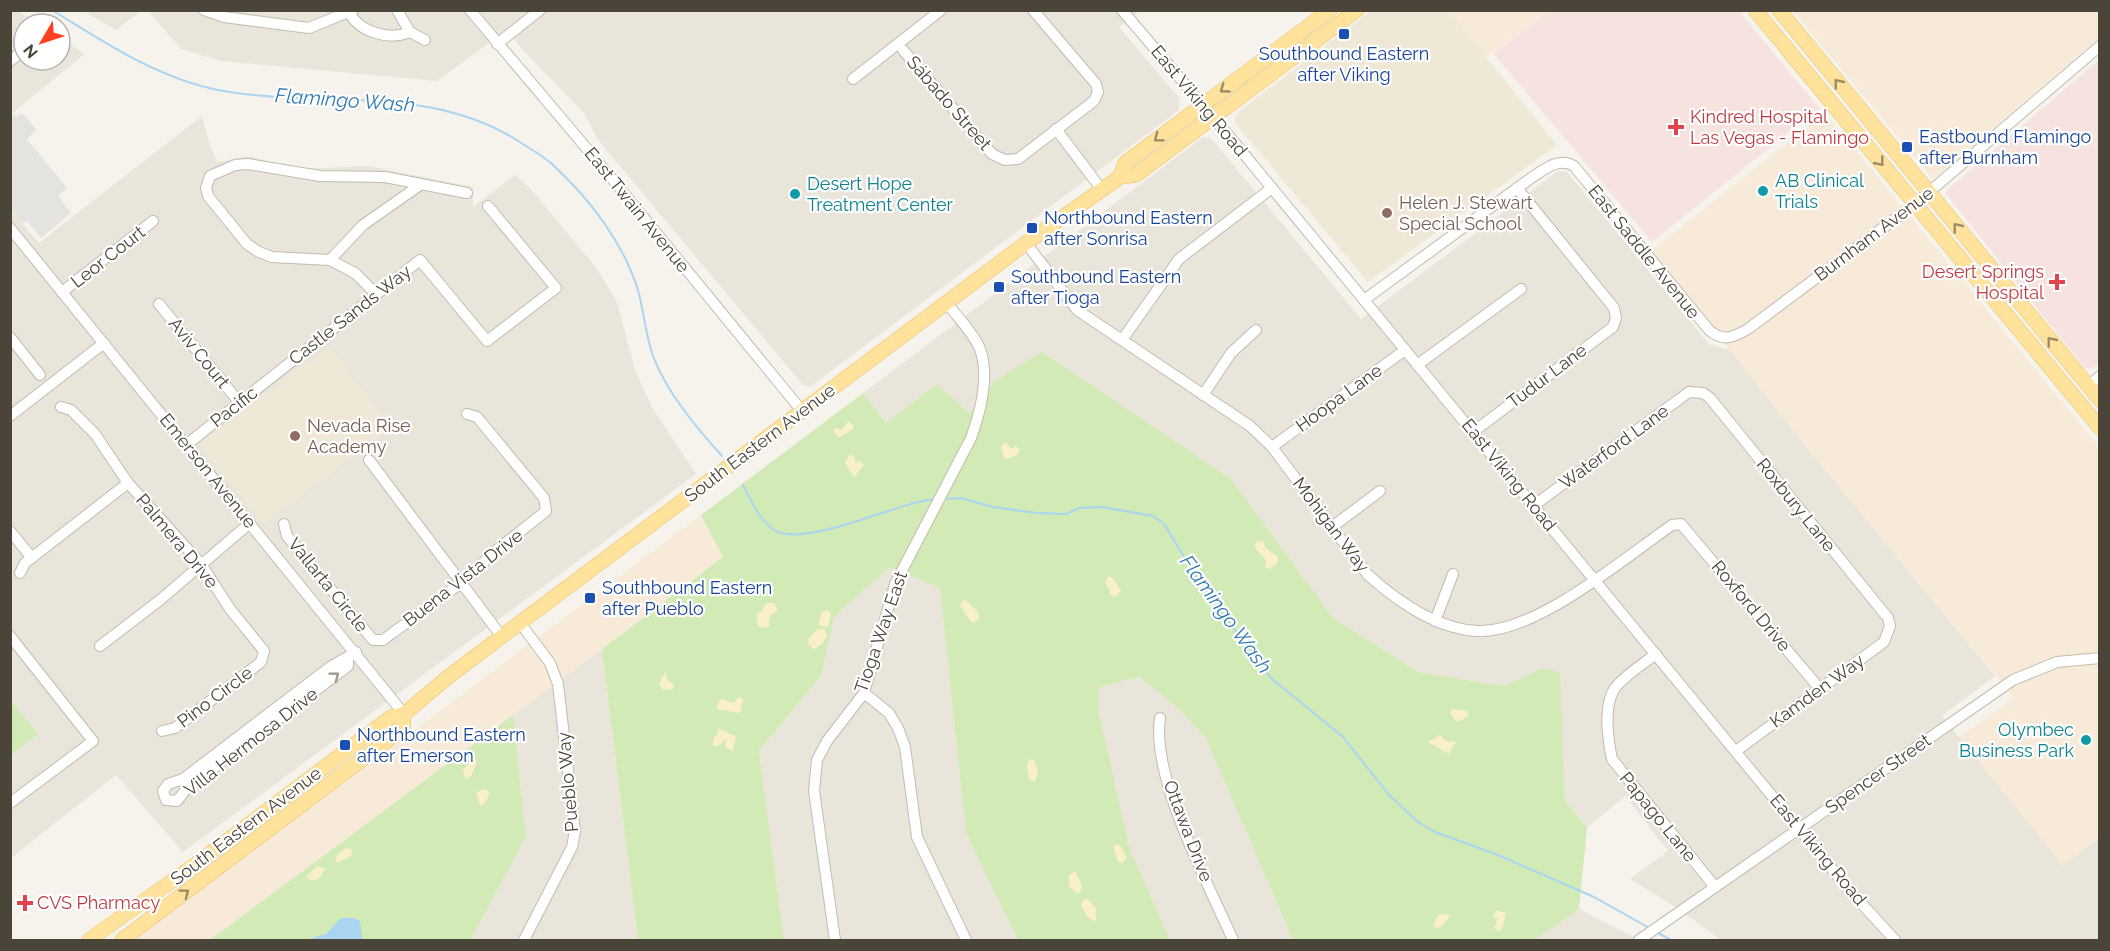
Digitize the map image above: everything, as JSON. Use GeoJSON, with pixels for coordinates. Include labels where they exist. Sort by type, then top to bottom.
{"type":"FeatureCollection","features":[{"type":"Feature","properties":{"kind":"main road","name":"South Eastern Avenue"},"geometry":{"type":"LineString","coordinates":[[1120,177],[1125,163],[1330,10]]}},
{"type":"Feature","properties":{"kind":"main road","name":"South Eastern Avenue"},"geometry":{"type":"LineString","coordinates":[[89,940],[196,864],[391,717],[404,714],[520,623],[1026,243],[1120,177],[1136,175],[1357,10]]}},
{"type":"Feature","properties":{"kind":"main road"},"geometry":{"type":"LineString","coordinates":[[1779,10],[2100,400]]}},
{"type":"Feature","properties":{"kind":"main road"},"geometry":{"type":"LineString","coordinates":[[1755,11],[1771,13],[1787,32],[1809,48]]}},
{"type":"Feature","properties":{"kind":"main road"},"geometry":{"type":"LineString","coordinates":[[1755,11],[2100,428]]}},
{"type":"Feature","properties":{"kind":"main road"},"geometry":{"type":"LineString","coordinates":[[2045,362],[2058,362],[2073,381],[2088,386]]}},
{"type":"Feature","properties":{"kind":"main road"},"geometry":{"type":"LineString","coordinates":[[2066,387],[2086,397],[2100,412]]}},
{"type":"Feature","properties":{"kind":"main road","name":"South Eastern Avenue"},"geometry":{"type":"LineString","coordinates":[[122,940],[403,729],[404,714]]}},
{"type":"Feature","properties":{"kind":"street"},"geometry":{"type":"LineString","coordinates":[[204,10],[309,27],[351,11],[354,22],[372,32],[401,36],[410,32]]}},
{"type":"Feature","properties":{"kind":"street"},"geometry":{"type":"LineString","coordinates":[[397,10],[410,32],[425,40]]}},
{"type":"Feature","properties":{"kind":"street","name":"East Twain Avenue"},"geometry":{"type":"LineString","coordinates":[[470,10],[604,169],[802,411]]}},
{"type":"Feature","properties":{"kind":"street"},"geometry":{"type":"LineString","coordinates":[[497,44],[540,10]]}},
{"type":"Feature","properties":{"kind":"street"},"geometry":{"type":"LineString","coordinates":[[853,79],[941,10]]}},
{"type":"Feature","properties":{"kind":"street","name":"Sábado Street"},"geometry":{"type":"LineString","coordinates":[[903,50],[992,154],[1005,160],[1018,159],[1094,101],[1098,92],[1096,84],[1033,10]]}},
{"type":"Feature","properties":{"kind":"street","name":"East Viking Road"},"geometry":{"type":"LineString","coordinates":[[1122,10],[1272,188],[1799,828],[1895,940]]}},
{"type":"Feature","properties":{"kind":"street","name":"Burnham Avenue"},"geometry":{"type":"LineString","coordinates":[[1723,339],[1733,338],[1748,329],[1915,204],[2100,46]]}},
{"type":"Feature","properties":{"kind":"street"},"geometry":{"type":"LineString","coordinates":[[1056,129],[1102,190]]}},
{"type":"Feature","properties":{"kind":"street","name":"East Saddle Avenue"},"geometry":{"type":"LineString","coordinates":[[1516,188],[1552,164],[1567,162],[1574,166],[1708,330],[1723,339]]}},
{"type":"Feature","properties":{"kind":"street"},"geometry":{"type":"LineString","coordinates":[[376,294],[356,273],[330,260],[272,257],[247,244],[207,196],[206,188],[210,176],[235,165],[248,164],[320,176],[385,177],[467,193]]}},
{"type":"Feature","properties":{"kind":"street"},"geometry":{"type":"LineString","coordinates":[[330,260],[363,225],[420,185]]}},
{"type":"Feature","properties":{"kind":"street"},"geometry":{"type":"LineString","coordinates":[[1122,340],[1179,259],[1272,188]]}},
{"type":"Feature","properties":{"kind":"street"},"geometry":{"type":"LineString","coordinates":[[1364,300],[1516,188]]}},
{"type":"Feature","properties":{"kind":"street","name":"Tudur Lane"},"geometry":{"type":"LineString","coordinates":[[1473,432],[1613,327],[1617,318],[1614,308],[1516,188]]}},
{"type":"Feature","properties":{"kind":"street","name":"Castle Sands Way"},"geometry":{"type":"LineString","coordinates":[[281,370],[420,260],[487,341],[556,288],[488,206]]}},
{"type":"Feature","properties":{"kind":"street","name":"Leor Court"},"geometry":{"type":"LineString","coordinates":[[62,292],[153,221]]}},
{"type":"Feature","properties":{"kind":"street","name":"Emerson Avenue"},"geometry":{"type":"LineString","coordinates":[[10,228],[250,523],[352,656],[404,714]]}},
{"type":"Feature","properties":{"kind":"street","name":"Mohigan Way"},"geometry":{"type":"LineString","coordinates":[[1026,243],[1077,310],[1250,426],[1272,447],[1368,575],[1386,592],[1435,621],[1477,631],[1510,627],[1553,609],[1672,525],[1681,524]]}},
{"type":"Feature","properties":{"kind":"street"},"geometry":{"type":"LineString","coordinates":[[1418,365],[1521,289]]}},
{"type":"Feature","properties":{"kind":"street","name":"Tioga Way East"},"geometry":{"type":"LineString","coordinates":[[835,940],[814,778],[817,759],[827,741],[864,693],[895,584],[971,438],[979,415],[983,372],[980,351],[947,303]]}},
{"type":"Feature","properties":{"kind":"street","name":"Aviv Court"},"geometry":{"type":"LineString","coordinates":[[159,304],[239,402]]}},
{"type":"Feature","properties":{"kind":"street"},"geometry":{"type":"LineString","coordinates":[[1203,395],[1231,354],[1256,330]]}},
{"type":"Feature","properties":{"kind":"street"},"geometry":{"type":"LineString","coordinates":[[10,337],[40,375]]}},
{"type":"Feature","properties":{"kind":"street"},"geometry":{"type":"LineString","coordinates":[[10,416],[104,343]]}},
{"type":"Feature","properties":{"kind":"street","name":"Hoopa Lane"},"geometry":{"type":"LineString","coordinates":[[1272,447],[1405,350]]}},
{"type":"Feature","properties":{"kind":"street","name":"Pacific"},"geometry":{"type":"LineString","coordinates":[[186,445],[281,370]]}},
{"type":"Feature","properties":{"kind":"street"},"geometry":{"type":"LineString","coordinates":[[2088,386],[2100,376]]}},
{"type":"Feature","properties":{"kind":"street","name":"Waterford Lane"},"geometry":{"type":"LineString","coordinates":[[1533,506],[1689,392],[1696,390]]}},
{"type":"Feature","properties":{"kind":"street","name":"Roxbury Lane"},"geometry":{"type":"LineString","coordinates":[[1696,390],[1710,398],[1888,618],[1890,626]]}},
{"type":"Feature","properties":{"kind":"street","name":"Palmera Drive"},"geometry":{"type":"LineString","coordinates":[[61,407],[71,411],[95,434],[128,483],[201,564],[231,609],[259,643],[264,651],[264,657]]}},
{"type":"Feature","properties":{"kind":"street","name":"Buena Vista Drive"},"geometry":{"type":"LineString","coordinates":[[377,641],[383,640],[461,584],[498,549],[546,512],[544,498],[477,417],[467,414]]}},
{"type":"Feature","properties":{"kind":"street"},"geometry":{"type":"LineString","coordinates":[[369,460],[502,637]]}},
{"type":"Feature","properties":{"kind":"street"},"geometry":{"type":"LineString","coordinates":[[20,573],[32,558],[128,483]]}},
{"type":"Feature","properties":{"kind":"street"},"geometry":{"type":"LineString","coordinates":[[1332,528],[1380,491]]}},
{"type":"Feature","properties":{"kind":"street"},"geometry":{"type":"LineString","coordinates":[[100,646],[160,600],[250,523]]}},
{"type":"Feature","properties":{"kind":"street","name":"Vallarta Circle"},"geometry":{"type":"LineString","coordinates":[[284,524],[287,536],[373,640],[377,641]]}},
{"type":"Feature","properties":{"kind":"street","name":"Roxford Drive"},"geometry":{"type":"LineString","coordinates":[[1681,524],[1820,689]]}},
{"type":"Feature","properties":{"kind":"street"},"geometry":{"type":"LineString","coordinates":[[10,531],[32,558]]}},
{"type":"Feature","properties":{"kind":"street"},"geometry":{"type":"LineString","coordinates":[[1435,621],[1453,574]]}},
{"type":"Feature","properties":{"kind":"street","name":"Pueblo Way"},"geometry":{"type":"LineString","coordinates":[[520,623],[550,663],[558,684],[575,831],[572,848],[525,940]]}},
{"type":"Feature","properties":{"kind":"street","name":"Kamden Way"},"geometry":{"type":"LineString","coordinates":[[1736,751],[1884,642],[1890,626]]}},
{"type":"Feature","properties":{"kind":"street"},"geometry":{"type":"LineString","coordinates":[[10,636],[93,741],[10,803]]}},
{"type":"Feature","properties":{"kind":"street","name":"Papago Lane"},"geometry":{"type":"LineString","coordinates":[[1656,654],[1617,685],[1612,693],[1609,703],[1612,759],[1715,888]]}},
{"type":"Feature","properties":{"kind":"street","name":"Villa Hermosa Drive"},"geometry":{"type":"LineString","coordinates":[[352,656],[348,666],[187,788],[177,801],[166,800],[163,791],[168,784],[183,779],[336,662],[352,656]]}},
{"type":"Feature","properties":{"kind":"street","name":"Pino Circle"},"geometry":{"type":"LineString","coordinates":[[162,731],[175,728],[264,657]]}},
{"type":"Feature","properties":{"kind":"street","name":"Spencer Street"},"geometry":{"type":"LineString","coordinates":[[1640,940],[2013,680],[2057,662],[2100,658]]}},
{"type":"Feature","properties":{"kind":"street"},"geometry":{"type":"LineString","coordinates":[[864,693],[889,713],[898,728],[905,747],[917,837],[966,940]]}},
{"type":"Feature","properties":{"kind":"street","name":"Ottawa Drive"},"geometry":{"type":"LineString","coordinates":[[1160,718],[1158,734],[1171,797],[1233,940]]}},
{"type":"Feature","properties":{"kind":"shaded area"},"geometry":{"type":"Polygon","coordinates":[[[11,11],[17,11],[19,12],[12,12],[12,72],[63,72],[11,114],[11,11]]]}},
{"type":"Feature","properties":{"kind":"shaded area"},"geometry":{"type":"Polygon","coordinates":[[[83,11],[141,11],[116,30],[83,11]]]}},
{"type":"Feature","properties":{"kind":"shaded area"},"geometry":{"type":"Polygon","coordinates":[[[148,11],[1140,11],[1119,27],[1180,99],[1179,110],[811,386],[803,385],[599,141],[583,112],[520,47],[507,30],[437,81],[221,61],[181,49],[148,11]]]}},
{"type":"Feature","properties":{"kind":"shaded area","name":"Helen J. Stewart Special School"},"geometry":{"type":"Polygon","coordinates":[[[1371,11],[1449,11],[1557,145],[1368,282],[1236,124],[1235,118],[1237,113],[1371,11]]]}},
{"type":"Feature","properties":{"kind":"shaded area"},"geometry":{"type":"Polygon","coordinates":[[[1448,11],[1549,11],[1485,58],[1448,11]]]}},
{"type":"Feature","properties":{"kind":"shaded area","name":"Kindred Hospital Las Vegas - Flamingo"},"geometry":{"type":"Polygon","coordinates":[[[1550,11],[1739,11],[1819,108],[1652,242],[1493,53],[1550,11]]]}},
{"type":"Feature","properties":{"kind":"shaded area"},"geometry":{"type":"Polygon","coordinates":[[[1793,11],[2099,11],[2099,38],[1933,179],[1793,11]]]}},
{"type":"Feature","properties":{"kind":"shaded area"},"geometry":{"type":"Polygon","coordinates":[[[72,46],[85,54],[72,65],[72,46]]]}},
{"type":"Feature","properties":{"kind":"shaded area","name":"Desert Springs Hospital"},"geometry":{"type":"Polygon","coordinates":[[[2099,60],[2100,365],[2090,369],[2084,367],[1946,194],[1947,190],[2099,60]]]}},
{"type":"Feature","properties":{"kind":"shaded area"},"geometry":{"type":"Polygon","coordinates":[[[22,113],[37,130],[27,139],[67,188],[58,196],[71,213],[41,238],[27,221],[23,224],[11,209],[11,117],[14,114],[17,117],[22,113]]]}},
{"type":"Feature","properties":{"kind":"shaded area"},"geometry":{"type":"Polygon","coordinates":[[[1825,113],[2099,447],[2099,838],[2063,865],[1959,737],[2014,698],[1804,444],[1651,251],[1825,113]]]}},
{"type":"Feature","properties":{"kind":"shaded area"},"geometry":{"type":"Polygon","coordinates":[[[202,116],[210,146],[218,162],[247,156],[297,169],[368,166],[473,187],[473,207],[515,175],[531,189],[597,269],[617,302],[635,370],[652,407],[696,474],[183,852],[116,775],[11,858],[10,209],[39,243],[202,116]]]}},
{"type":"Feature","properties":{"kind":"shaded area"},"geometry":{"type":"Polygon","coordinates":[[[1203,137],[1211,138],[1361,319],[1558,171],[1567,172],[1709,344],[1732,351],[1804,444],[1995,676],[1942,716],[2063,865],[2099,838],[2099,940],[1721,940],[1674,906],[1630,879],[1668,851],[1625,796],[1587,828],[1565,801],[1559,672],[1544,668],[1503,686],[1418,672],[1333,619],[1231,479],[995,381],[969,413],[937,384],[886,423],[863,393],[1203,137]]]}},
{"type":"Feature","properties":{"kind":"shaded area","name":"Nevada Rise Academy"},"geometry":{"type":"Polygon","coordinates":[[[331,345],[335,354],[391,428],[264,524],[199,445],[331,345]]]}},
{"type":"Feature","properties":{"kind":"shaded area"},"geometry":{"type":"Polygon","coordinates":[[[701,515],[723,557],[602,649],[210,940],[135,940],[701,515]]]}},
{"type":"Feature","properties":{"kind":"shaded area"},"geometry":{"type":"Polygon","coordinates":[[[890,567],[940,588],[966,833],[1018,940],[784,940],[759,751],[821,676],[834,617],[890,567]]]}},
{"type":"Feature","properties":{"kind":"shaded area"},"geometry":{"type":"Polygon","coordinates":[[[602,649],[638,940],[471,940],[526,836],[513,715],[602,649]]]}},
{"type":"Feature","properties":{"kind":"shaded area"},"geometry":{"type":"Polygon","coordinates":[[[1139,677],[1178,708],[1206,738],[1293,940],[1170,940],[1130,850],[1099,713],[1099,687],[1139,677]]]}},
{"type":"Feature","properties":{"kind":"shaded area"},"geometry":{"type":"Polygon","coordinates":[[[1579,909],[1640,940],[1535,940],[1579,909]]]}},
{"type":"Feature","properties":{"kind":"green space"},"geometry":{"type":"Polygon","coordinates":[[[1042,352],[1231,479],[1333,618],[1418,672],[1503,686],[1544,668],[1560,672],[1565,801],[1587,828],[1579,909],[1535,940],[1293,940],[1206,738],[1178,708],[1139,677],[1099,687],[1099,713],[1130,850],[1170,940],[1018,940],[966,833],[940,588],[890,567],[834,617],[821,676],[759,751],[784,940],[638,940],[602,649],[723,557],[701,515],[863,393],[886,423],[937,384],[969,413],[995,381],[1042,352]]]}},
{"type":"Feature","properties":{"kind":"green space"},"geometry":{"type":"Polygon","coordinates":[[[10,700],[38,734],[11,755],[10,755],[10,700]]]}},
{"type":"Feature","properties":{"kind":"green space"},"geometry":{"type":"Polygon","coordinates":[[[513,715],[526,836],[471,940],[210,940],[513,715]]]}},
{"type":"Feature","properties":{"kind":"sand"},"geometry":{"type":"Polygon","coordinates":[[[848,421],[854,426],[853,429],[839,438],[833,430],[836,428],[842,430],[848,421]]]}},
{"type":"Feature","properties":{"kind":"sand"},"geometry":{"type":"Polygon","coordinates":[[[1006,442],[1011,449],[1016,446],[1020,450],[1017,455],[1007,459],[1004,458],[1001,446],[1006,442]]]}},
{"type":"Feature","properties":{"kind":"sand"},"geometry":{"type":"Polygon","coordinates":[[[850,454],[855,457],[855,463],[859,461],[864,465],[854,477],[845,463],[850,454]]]}},
{"type":"Feature","properties":{"kind":"sand"},"geometry":{"type":"Polygon","coordinates":[[[1257,540],[1264,542],[1265,547],[1278,557],[1278,562],[1270,569],[1265,567],[1266,560],[1254,547],[1257,540]]]}},
{"type":"Feature","properties":{"kind":"sand"},"geometry":{"type":"Polygon","coordinates":[[[1108,577],[1112,577],[1121,590],[1116,597],[1109,594],[1110,590],[1105,583],[1108,577]]]}},
{"type":"Feature","properties":{"kind":"sand"},"geometry":{"type":"Polygon","coordinates":[[[964,599],[978,611],[979,619],[976,622],[971,622],[960,605],[964,599]]]}},
{"type":"Feature","properties":{"kind":"sand"},"geometry":{"type":"Polygon","coordinates":[[[766,603],[774,603],[778,611],[770,615],[769,627],[765,628],[758,626],[756,614],[762,611],[766,603]]]}},
{"type":"Feature","properties":{"kind":"sand"},"geometry":{"type":"Polygon","coordinates":[[[827,610],[831,614],[828,627],[818,625],[822,612],[827,610]]]}},
{"type":"Feature","properties":{"kind":"sand"},"geometry":{"type":"Polygon","coordinates":[[[818,629],[824,629],[828,635],[821,645],[814,649],[809,645],[808,639],[818,629]]]}},
{"type":"Feature","properties":{"kind":"sand"},"geometry":{"type":"Polygon","coordinates":[[[665,672],[668,681],[674,684],[673,689],[663,690],[659,684],[665,672]]]}},
{"type":"Feature","properties":{"kind":"sand"},"geometry":{"type":"Polygon","coordinates":[[[738,697],[743,699],[740,713],[717,709],[721,699],[734,703],[738,697]]]}},
{"type":"Feature","properties":{"kind":"sand"},"geometry":{"type":"Polygon","coordinates":[[[1452,709],[1467,711],[1469,716],[1457,722],[1450,713],[1452,709]]]}},
{"type":"Feature","properties":{"kind":"sand"},"geometry":{"type":"Polygon","coordinates":[[[718,729],[736,736],[733,751],[725,747],[726,739],[718,746],[713,745],[713,738],[717,735],[718,729]]]}},
{"type":"Feature","properties":{"kind":"sand"},"geometry":{"type":"Polygon","coordinates":[[[1440,735],[1446,741],[1456,742],[1449,754],[1428,742],[1440,735]]]}},
{"type":"Feature","properties":{"kind":"sand"},"geometry":{"type":"Polygon","coordinates":[[[471,757],[474,757],[477,762],[471,776],[466,779],[462,770],[467,766],[471,757]]]}},
{"type":"Feature","properties":{"kind":"sand"},"geometry":{"type":"Polygon","coordinates":[[[1030,759],[1034,760],[1038,771],[1035,782],[1029,779],[1027,765],[1030,759]]]}},
{"type":"Feature","properties":{"kind":"sand"},"geometry":{"type":"Polygon","coordinates":[[[483,789],[490,792],[485,803],[480,806],[476,793],[483,789]]]}},
{"type":"Feature","properties":{"kind":"sand"},"geometry":{"type":"Polygon","coordinates":[[[1119,844],[1127,858],[1122,863],[1118,862],[1113,846],[1119,844]]]}},
{"type":"Feature","properties":{"kind":"sand"},"geometry":{"type":"Polygon","coordinates":[[[345,848],[352,849],[351,856],[335,862],[337,855],[345,848]]]}},
{"type":"Feature","properties":{"kind":"sand"},"geometry":{"type":"Polygon","coordinates":[[[317,866],[325,868],[324,871],[317,879],[310,880],[306,877],[317,866]]]}},
{"type":"Feature","properties":{"kind":"sand"},"geometry":{"type":"Polygon","coordinates":[[[1075,871],[1082,885],[1080,893],[1076,893],[1069,886],[1069,875],[1075,871]]]}},
{"type":"Feature","properties":{"kind":"sand"},"geometry":{"type":"Polygon","coordinates":[[[1084,899],[1088,899],[1096,909],[1096,921],[1093,921],[1083,910],[1081,904],[1084,899]]]}},
{"type":"Feature","properties":{"kind":"sand"},"geometry":{"type":"Polygon","coordinates":[[[1497,910],[1506,913],[1502,929],[1498,931],[1494,928],[1498,918],[1492,918],[1497,910]]]}},
{"type":"Feature","properties":{"kind":"sand"},"geometry":{"type":"Polygon","coordinates":[[[1439,914],[1451,915],[1441,927],[1436,928],[1433,925],[1439,914]]]}},
{"type":"Feature","properties":{"kind":"water"},"geometry":{"type":"Polygon","coordinates":[[[341,918],[354,918],[360,921],[362,940],[306,940],[326,934],[341,918]]]}},
{"type":"Feature","properties":{"kind":"waterway","name":"Flamingo Wash"},"geometry":{"type":"LineString","coordinates":[[52,10],[132,58],[195,84],[218,90],[258,95],[415,105],[453,113],[490,126],[539,154],[566,177],[592,207],[615,240],[633,275],[653,356],[659,370],[683,409],[722,456]]}},
{"type":"Feature","properties":{"kind":"waterway","name":"Flamingo Wash"},"geometry":{"type":"LineString","coordinates":[[743,485],[764,521],[774,530],[788,534],[829,529],[899,507],[936,499]]}},
{"type":"Feature","properties":{"kind":"waterway","name":"Flamingo Wash"},"geometry":{"type":"LineString","coordinates":[[945,499],[961,498],[993,507],[1036,513],[1066,514],[1079,508],[1102,507],[1153,516],[1164,524],[1204,589],[1271,678],[1343,737],[1390,796],[1418,822],[1435,832],[1498,855],[1594,897],[1651,929]]}},
{"type":"Feature","properties":{"kind":"waterway","name":"Flamingo Wash"},"geometry":{"type":"LineString","coordinates":[[1656,932],[1671,940]]}},
{"type":"Feature","properties":{"kind":"place","name":"Southbound Eastern after Viking"},"geometry":{"type":"Point","coordinates":[1344,34]}},
{"type":"Feature","properties":{"kind":"place","name":"Kindred Hospital Las Vegas - Flamingo"},"geometry":{"type":"Point","coordinates":[1676,127]}},
{"type":"Feature","properties":{"kind":"place","name":"Eastbound Flamingo after Burnham"},"geometry":{"type":"Point","coordinates":[1907,147]}},
{"type":"Feature","properties":{"kind":"place","name":"AB Clinical Trials"},"geometry":{"type":"Point","coordinates":[1763,191]}},
{"type":"Feature","properties":{"kind":"place","name":"Desert Hope Treatment Center"},"geometry":{"type":"Point","coordinates":[795,194]}},
{"type":"Feature","properties":{"kind":"place","name":"Helen J. Stewart Special School"},"geometry":{"type":"Point","coordinates":[1387,213]}},
{"type":"Feature","properties":{"kind":"place","name":"Northbound Eastern after Sonrisa"},"geometry":{"type":"Point","coordinates":[1032,228]}},
{"type":"Feature","properties":{"kind":"place","name":"Desert Springs Hospital"},"geometry":{"type":"Point","coordinates":[2057,282]}},
{"type":"Feature","properties":{"kind":"place","name":"Southbound Eastern after Tioga"},"geometry":{"type":"Point","coordinates":[999,287]}},
{"type":"Feature","properties":{"kind":"place","name":"Nevada Rise Academy"},"geometry":{"type":"Point","coordinates":[295,436]}},
{"type":"Feature","properties":{"kind":"place","name":"Southbound Eastern after Pueblo"},"geometry":{"type":"Point","coordinates":[590,598]}},
{"type":"Feature","properties":{"kind":"place","name":"Olymbec Business Park"},"geometry":{"type":"Point","coordinates":[2086,740]}},
{"type":"Feature","properties":{"kind":"place","name":"Northbound Eastern after Emerson"},"geometry":{"type":"Point","coordinates":[345,745]}},
{"type":"Feature","properties":{"kind":"place","name":"CVS Pharmacy"},"geometry":{"type":"Point","coordinates":[25,903]}}]}
